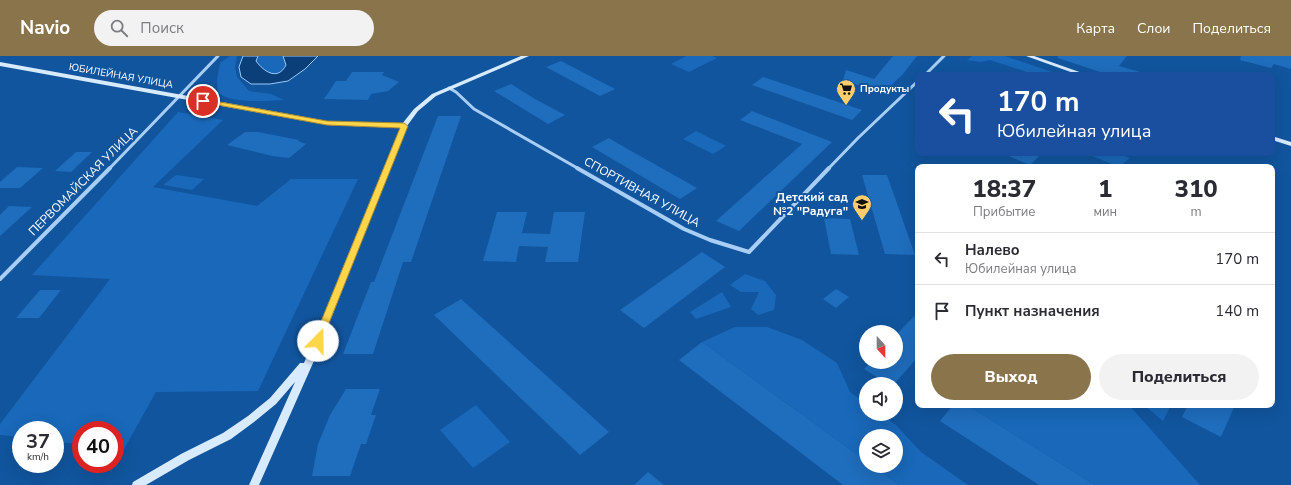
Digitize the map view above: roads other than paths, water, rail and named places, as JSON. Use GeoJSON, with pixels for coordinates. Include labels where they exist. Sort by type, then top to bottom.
{"type":"FeatureCollection","features":[{"type":"Feature","properties":{"kind":"street","name":"ПЕРВОМАЙСКАЯ УЛИЦА"},"geometry":{"type":"LineString","coordinates":[[0,279],[180,97],[218,56]]}},
{"type":"Feature","properties":{"kind":"street"},"geometry":{"type":"LineString","coordinates":[[254,485],[312,354],[404,126],[416,110],[434,95],[526,56]]}},
{"type":"Feature","properties":{"kind":"street"},"geometry":{"type":"LineString","coordinates":[[928,72],[944,56]]}},
{"type":"Feature","properties":{"kind":"street"},"geometry":{"type":"LineString","coordinates":[[1029,56],[1076,72]]}},
{"type":"Feature","properties":{"kind":"street","name":"ЮБИЛЕЙНАЯ УЛИЦА"},"geometry":{"type":"LineString","coordinates":[[0,64],[327,123],[404,126]]}},
{"type":"Feature","properties":{"kind":"street","name":"СПОРТИВНАЯ УЛИЦА"},"geometry":{"type":"LineString","coordinates":[[449,88],[456,92],[474,109],[684,229],[710,240],[749,252],[858,138],[915,85]]}},
{"type":"Feature","properties":{"kind":"street"},"geometry":{"type":"LineString","coordinates":[[1275,139],[1291,144]]}},
{"type":"Feature","properties":{"kind":"street"},"geometry":{"type":"LineString","coordinates":[[137,485],[185,457],[227,436],[251,419],[273,401],[292,380],[312,354]]}},
{"type":"Feature","properties":{"kind":"place","name":"Продукты"},"geometry":{"type":"Point","coordinates":[846,106]}},
{"type":"Feature","properties":{"kind":"place","name":"Детский сад №2 \"Радуга\""},"geometry":{"type":"Point","coordinates":[862,221]}}]}
